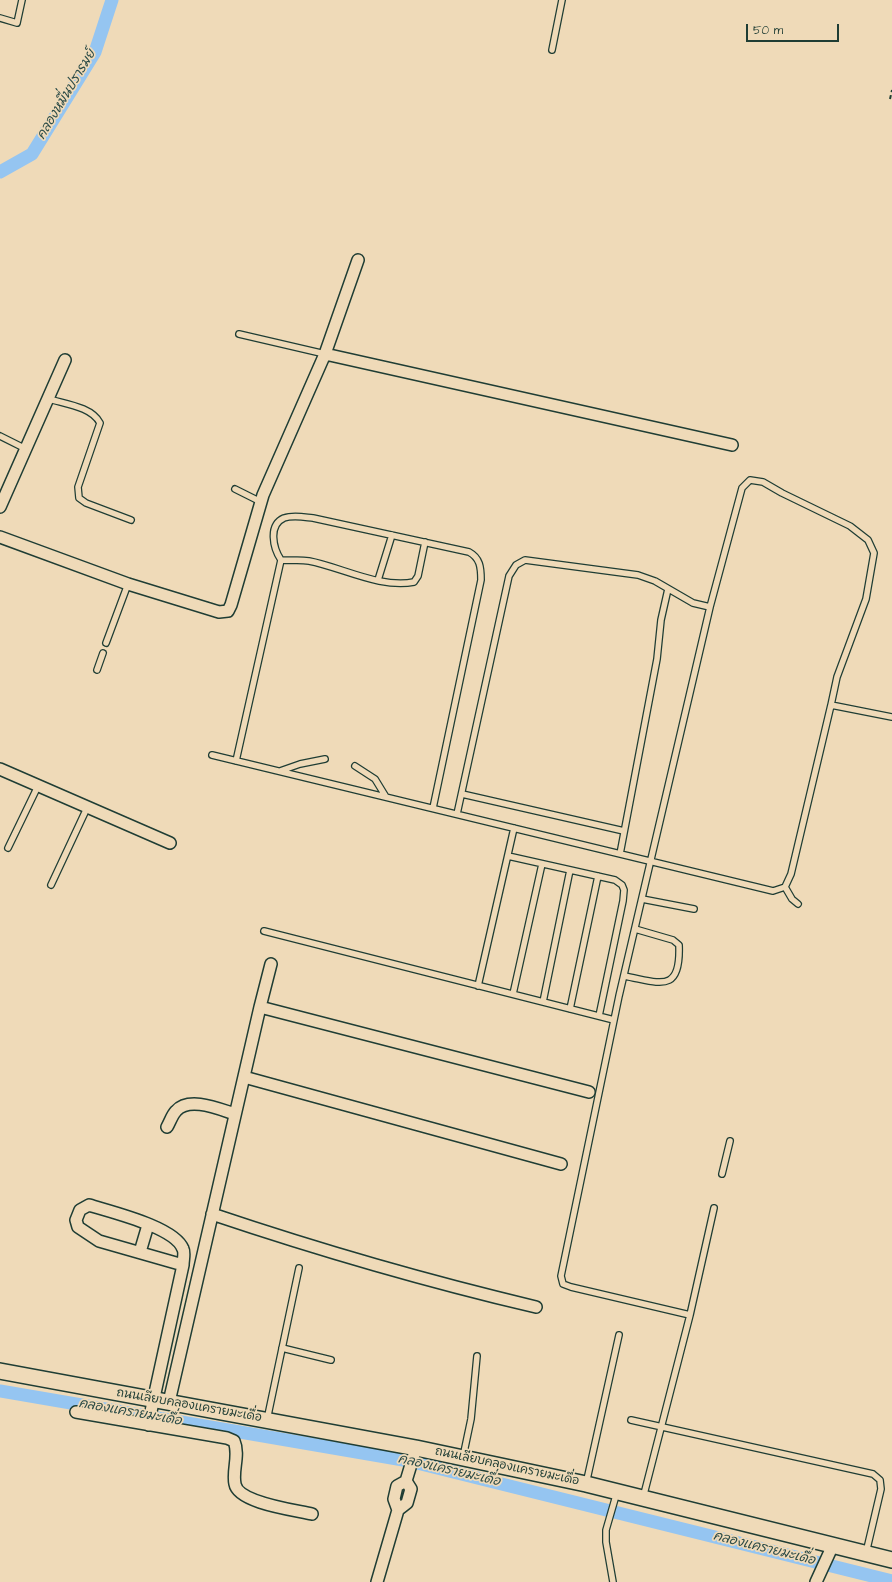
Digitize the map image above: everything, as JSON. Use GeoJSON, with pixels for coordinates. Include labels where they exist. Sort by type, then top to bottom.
{"type":"FeatureCollection","features":[{"type":"Feature","properties":{"kind":"street"},"geometry":{"type":"LineString","coordinates":[[0,538],[128,584],[219,612],[228,611],[261,502],[325,354],[358,260]]}},
{"type":"Feature","properties":{"kind":"street"},"geometry":{"type":"LineString","coordinates":[[325,354],[732,445]]}},
{"type":"Feature","properties":{"kind":"street"},"geometry":{"type":"LineString","coordinates":[[0,507],[65,360]]}},
{"type":"Feature","properties":{"kind":"street"},"geometry":{"type":"LineString","coordinates":[[0,769],[170,843]]}},
{"type":"Feature","properties":{"kind":"street"},"geometry":{"type":"LineString","coordinates":[[169,1402],[271,964]]}},
{"type":"Feature","properties":{"kind":"street"},"geometry":{"type":"LineString","coordinates":[[260,1007],[589,1092]]}},
{"type":"Feature","properties":{"kind":"street"},"geometry":{"type":"LineString","coordinates":[[244,1077],[561,1164]]}},
{"type":"Feature","properties":{"kind":"street"},"geometry":{"type":"LineString","coordinates":[[167,1127],[175,1111],[182,1105],[196,1104],[235,1114]]}},
{"type":"Feature","properties":{"kind":"street"},"geometry":{"type":"LineString","coordinates":[[148,1425],[183,1265],[184,1250],[175,1237],[148,1225],[89,1205],[80,1210],[76,1220],[78,1227],[99,1241],[183,1265]]}},
{"type":"Feature","properties":{"kind":"street"},"geometry":{"type":"LineString","coordinates":[[212,1214],[320,1250],[382,1268],[536,1306]]}},
{"type":"Feature","properties":{"kind":"street"},"geometry":{"type":"LineString","coordinates":[[140,1252],[148,1225]]}},
{"type":"Feature","properties":{"kind":"street","name":"ถนนเลียบคลองแครายมะเดื่อ"},"geometry":{"type":"LineString","coordinates":[[0,1371],[151,1406],[169,1402],[267,1420],[413,1456],[463,1458],[586,1484],[616,1496],[643,1498],[830,1552],[866,1554],[892,1560]]}},
{"type":"Feature","properties":{"kind":"street"},"geometry":{"type":"LineString","coordinates":[[76,1412],[227,1438],[234,1441],[237,1448],[235,1484],[238,1492],[250,1499],[312,1514]]}},
{"type":"Feature","properties":{"kind":"street"},"geometry":{"type":"LineString","coordinates":[[377,1582],[398,1510],[394,1499],[397,1486],[406,1481],[413,1456]]}},
{"type":"Feature","properties":{"kind":"street"},"geometry":{"type":"LineString","coordinates":[[816,1582],[830,1552]]}},
{"type":"Feature","properties":{"kind":"lane"},"geometry":{"type":"LineString","coordinates":[[0,18],[18,23],[22,0]]}},
{"type":"Feature","properties":{"kind":"lane"},"geometry":{"type":"LineString","coordinates":[[552,50],[562,0]]}},
{"type":"Feature","properties":{"kind":"lane"},"geometry":{"type":"LineString","coordinates":[[238,334],[325,354]]}},
{"type":"Feature","properties":{"kind":"lane"},"geometry":{"type":"LineString","coordinates":[[49,399],[83,409],[96,415],[100,423],[78,487],[79,498],[86,503],[131,520]]}},
{"type":"Feature","properties":{"kind":"lane"},"geometry":{"type":"LineString","coordinates":[[0,436],[26,449]]}},
{"type":"Feature","properties":{"kind":"lane"},"geometry":{"type":"LineString","coordinates":[[212,755],[433,808],[620,854],[651,861],[773,891],[785,887],[791,874],[837,677],[866,598],[872,574],[874,553],[868,540],[850,526],[782,493],[763,482],[750,480],[742,488],[710,607],[651,861],[624,976],[561,1276],[563,1284],[571,1287],[690,1315]]}},
{"type":"Feature","properties":{"kind":"lane"},"geometry":{"type":"LineString","coordinates":[[235,489],[261,502]]}},
{"type":"Feature","properties":{"kind":"lane"},"geometry":{"type":"LineString","coordinates":[[236,761],[281,560],[276,553],[274,544],[274,528],[283,518],[313,518],[469,552],[476,556],[481,569],[481,580],[433,808]]}},
{"type":"Feature","properties":{"kind":"lane"},"geometry":{"type":"LineString","coordinates":[[378,580],[392,535]]}},
{"type":"Feature","properties":{"kind":"lane"},"geometry":{"type":"LineString","coordinates":[[281,560],[310,561],[390,583],[406,584],[414,582],[418,576],[425,542]]}},
{"type":"Feature","properties":{"kind":"lane"},"geometry":{"type":"LineString","coordinates":[[457,814],[509,576],[516,565],[525,560],[622,572],[655,580],[668,590],[693,604],[710,607]]}},
{"type":"Feature","properties":{"kind":"lane"},"geometry":{"type":"LineString","coordinates":[[106,643],[128,584]]}},
{"type":"Feature","properties":{"kind":"lane"},"geometry":{"type":"LineString","coordinates":[[620,854],[657,659],[661,620],[668,590]]}},
{"type":"Feature","properties":{"kind":"lane"},"geometry":{"type":"LineString","coordinates":[[97,670],[103,653]]}},
{"type":"Feature","properties":{"kind":"lane"},"geometry":{"type":"LineString","coordinates":[[831,705],[892,717]]}},
{"type":"Feature","properties":{"kind":"lane"},"geometry":{"type":"LineString","coordinates":[[280,771],[300,764],[325,759]]}},
{"type":"Feature","properties":{"kind":"lane"},"geometry":{"type":"LineString","coordinates":[[355,766],[375,779],[386,797]]}},
{"type":"Feature","properties":{"kind":"lane"},"geometry":{"type":"LineString","coordinates":[[8,848],[38,786]]}},
{"type":"Feature","properties":{"kind":"lane"},"geometry":{"type":"LineString","coordinates":[[462,794],[624,831]]}},
{"type":"Feature","properties":{"kind":"lane"},"geometry":{"type":"LineString","coordinates":[[51,886],[87,808]]}},
{"type":"Feature","properties":{"kind":"lane"},"geometry":{"type":"LineString","coordinates":[[478,986],[514,828]]}},
{"type":"Feature","properties":{"kind":"lane"},"geometry":{"type":"LineString","coordinates":[[508,856],[598,876],[614,880],[622,884],[624,890],[599,1016]]}},
{"type":"Feature","properties":{"kind":"lane"},"geometry":{"type":"LineString","coordinates":[[513,994],[542,864]]}},
{"type":"Feature","properties":{"kind":"lane"},"geometry":{"type":"LineString","coordinates":[[543,1002],[570,870]]}},
{"type":"Feature","properties":{"kind":"lane"},"geometry":{"type":"LineString","coordinates":[[570,1009],[598,876]]}},
{"type":"Feature","properties":{"kind":"lane"},"geometry":{"type":"LineString","coordinates":[[785,887],[792,900],[798,904]]}},
{"type":"Feature","properties":{"kind":"lane"},"geometry":{"type":"LineString","coordinates":[[642,898],[694,909]]}},
{"type":"Feature","properties":{"kind":"lane"},"geometry":{"type":"LineString","coordinates":[[624,976],[664,983],[671,980],[675,975],[680,954],[679,945],[673,940],[635,929]]}},
{"type":"Feature","properties":{"kind":"lane"},"geometry":{"type":"LineString","coordinates":[[264,931],[614,1020]]}},
{"type":"Feature","properties":{"kind":"lane"},"geometry":{"type":"LineString","coordinates":[[722,1174],[730,1141]]}},
{"type":"Feature","properties":{"kind":"lane"},"geometry":{"type":"LineString","coordinates":[[643,1498],[690,1315],[714,1208]]}},
{"type":"Feature","properties":{"kind":"lane"},"geometry":{"type":"LineString","coordinates":[[267,1420],[300,1268]]}},
{"type":"Feature","properties":{"kind":"lane"},"geometry":{"type":"LineString","coordinates":[[586,1484],[619,1335]]}},
{"type":"Feature","properties":{"kind":"lane"},"geometry":{"type":"LineString","coordinates":[[282,1348],[332,1360]]}},
{"type":"Feature","properties":{"kind":"lane"},"geometry":{"type":"LineString","coordinates":[[463,1458],[471,1418],[477,1356]]}},
{"type":"Feature","properties":{"kind":"lane"},"geometry":{"type":"LineString","coordinates":[[630,1420],[873,1474],[880,1480],[881,1489],[866,1554]]}},
{"type":"Feature","properties":{"kind":"lane"},"geometry":{"type":"LineString","coordinates":[[613,1582],[606,1542],[606,1530],[616,1496]]}},
{"type":"Feature","properties":{"kind":"path"},"geometry":{"type":"LineString","coordinates":[[890,99],[892,90]]}},
{"type":"Feature","properties":{"kind":"waterway","name":"คลองหมื่นปรารมย์"},"geometry":{"type":"LineString","coordinates":[[0,172],[32,154],[95,52],[112,0]]}},
{"type":"Feature","properties":{"kind":"waterway","name":"คลองแครายมะเดื่อ"},"geometry":{"type":"LineString","coordinates":[[0,1391],[409,1461],[892,1581]]}}]}
